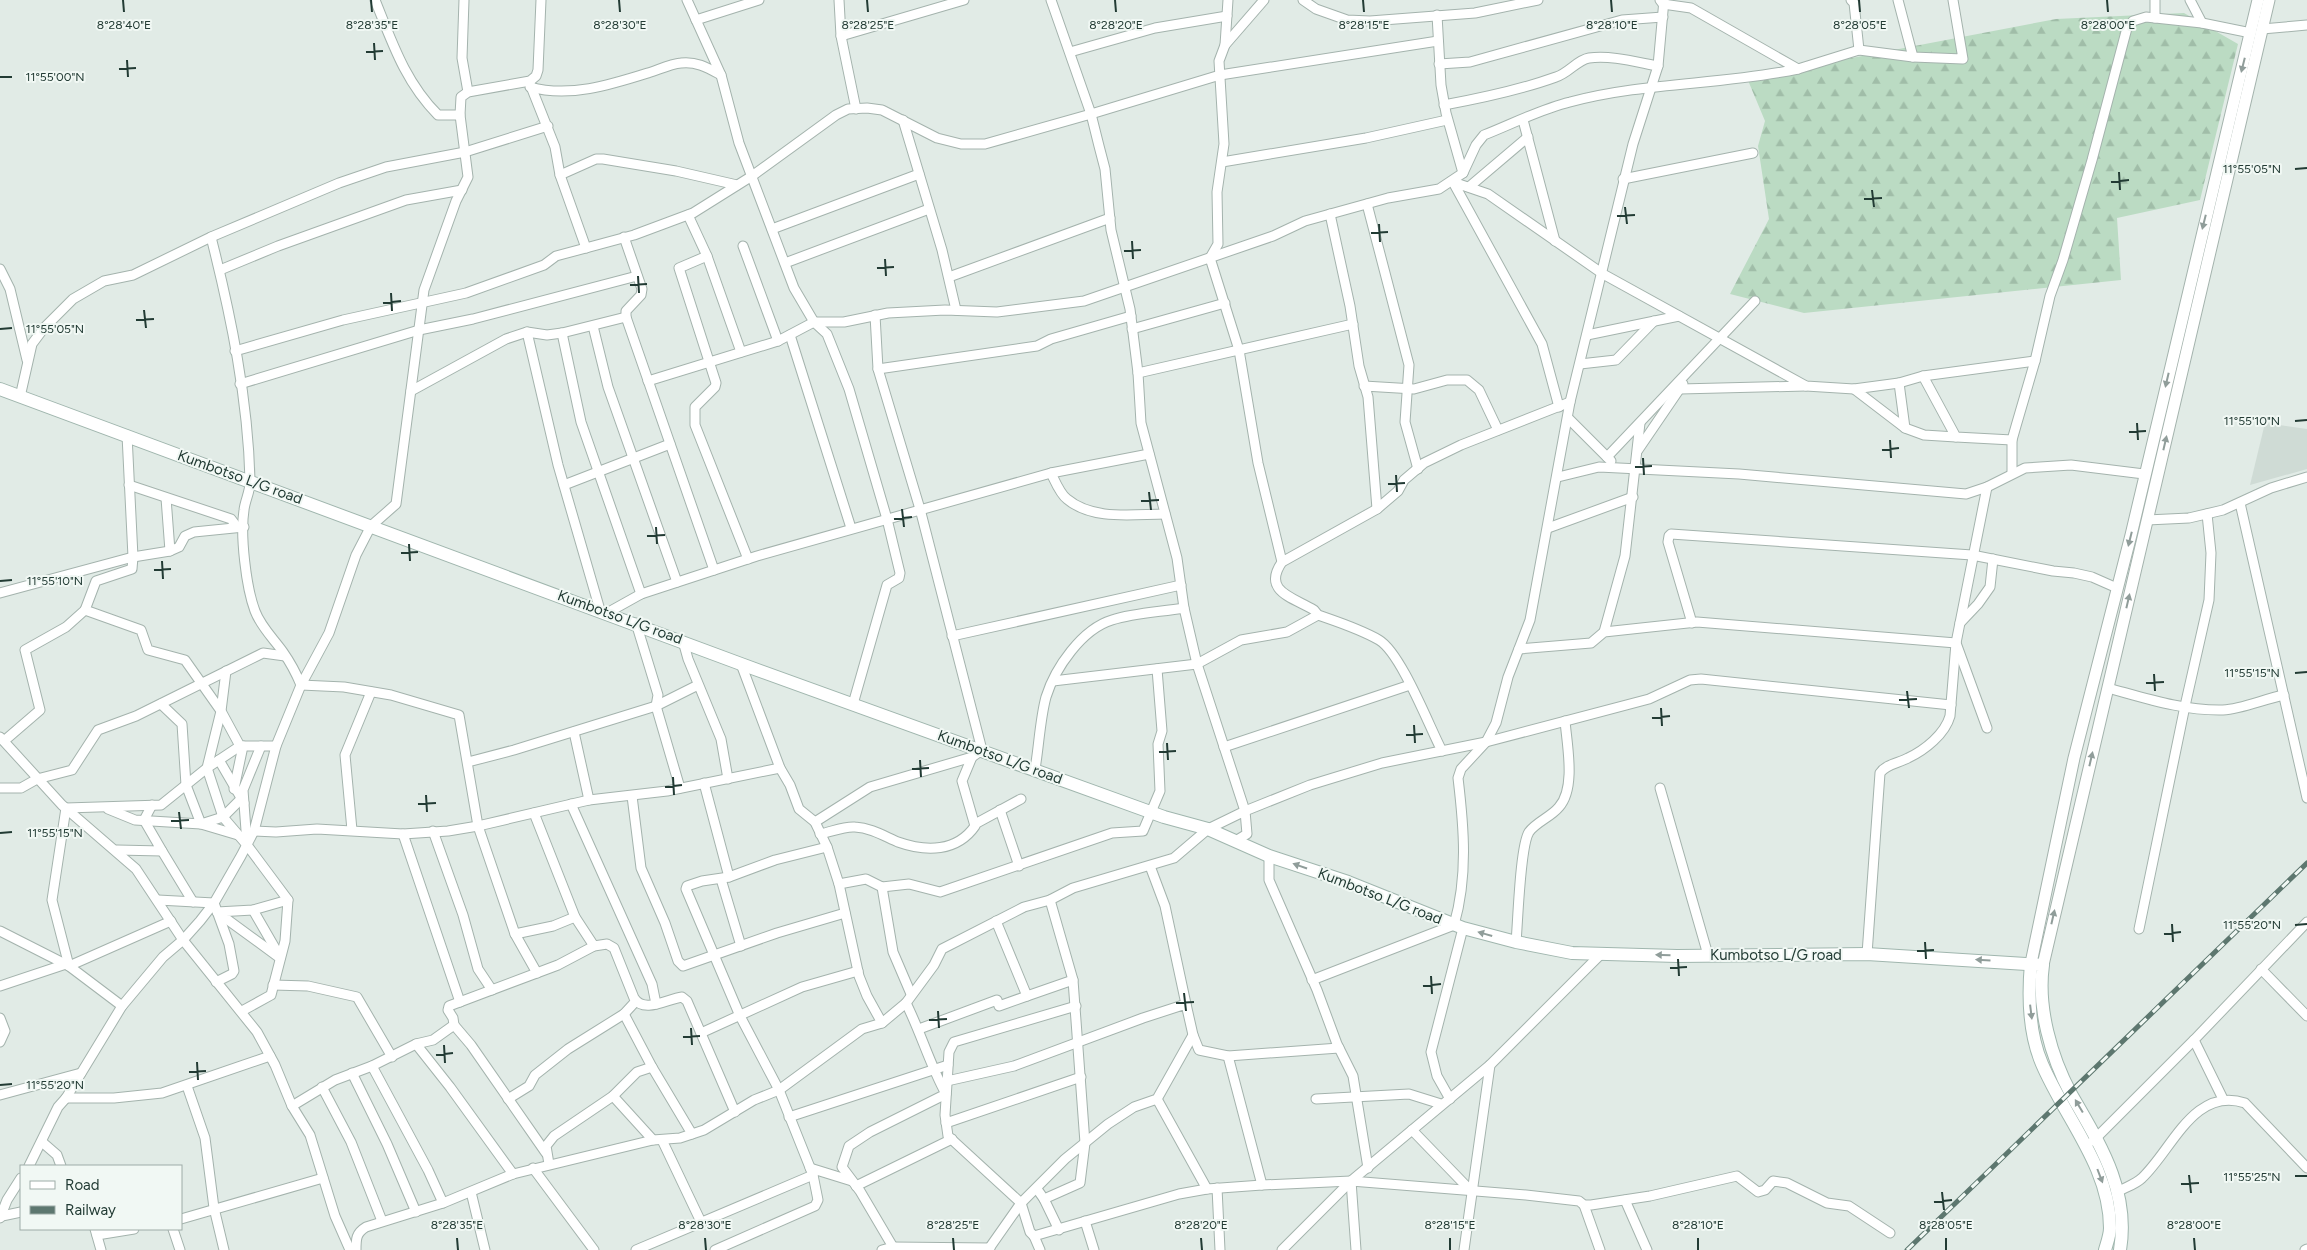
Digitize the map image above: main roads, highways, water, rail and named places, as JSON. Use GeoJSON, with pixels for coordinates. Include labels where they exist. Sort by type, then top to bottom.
{"type":"FeatureCollection","features":[{"type":"Feature","properties":{"kind":"main road","name":"Kumbotso L/G road"},"geometry":{"type":"LineString","coordinates":[[0,389],[853,704],[977,754],[1035,769],[1152,813],[1208,828],[1269,856],[1348,882],[1459,926],[1516,942],[1572,953],[1600,955],[1867,954],[2037,964]]}},
{"type":"Feature","properties":{"kind":"main road"},"geometry":{"type":"LineString","coordinates":[[2037,964],[2054,1056],[2070,1092],[2110,1164],[2119,1191],[2123,1234],[2120,1250]]}},
{"type":"Feature","properties":{"kind":"main road"},"geometry":{"type":"LineString","coordinates":[[2037,964],[2029,999],[2041,1062],[2094,1162],[2108,1203],[2110,1229],[2105,1250]]}},
{"type":"Feature","properties":{"kind":"railway"},"geometry":{"type":"LineString","coordinates":[[1907,1250],[2307,863]]}}]}
